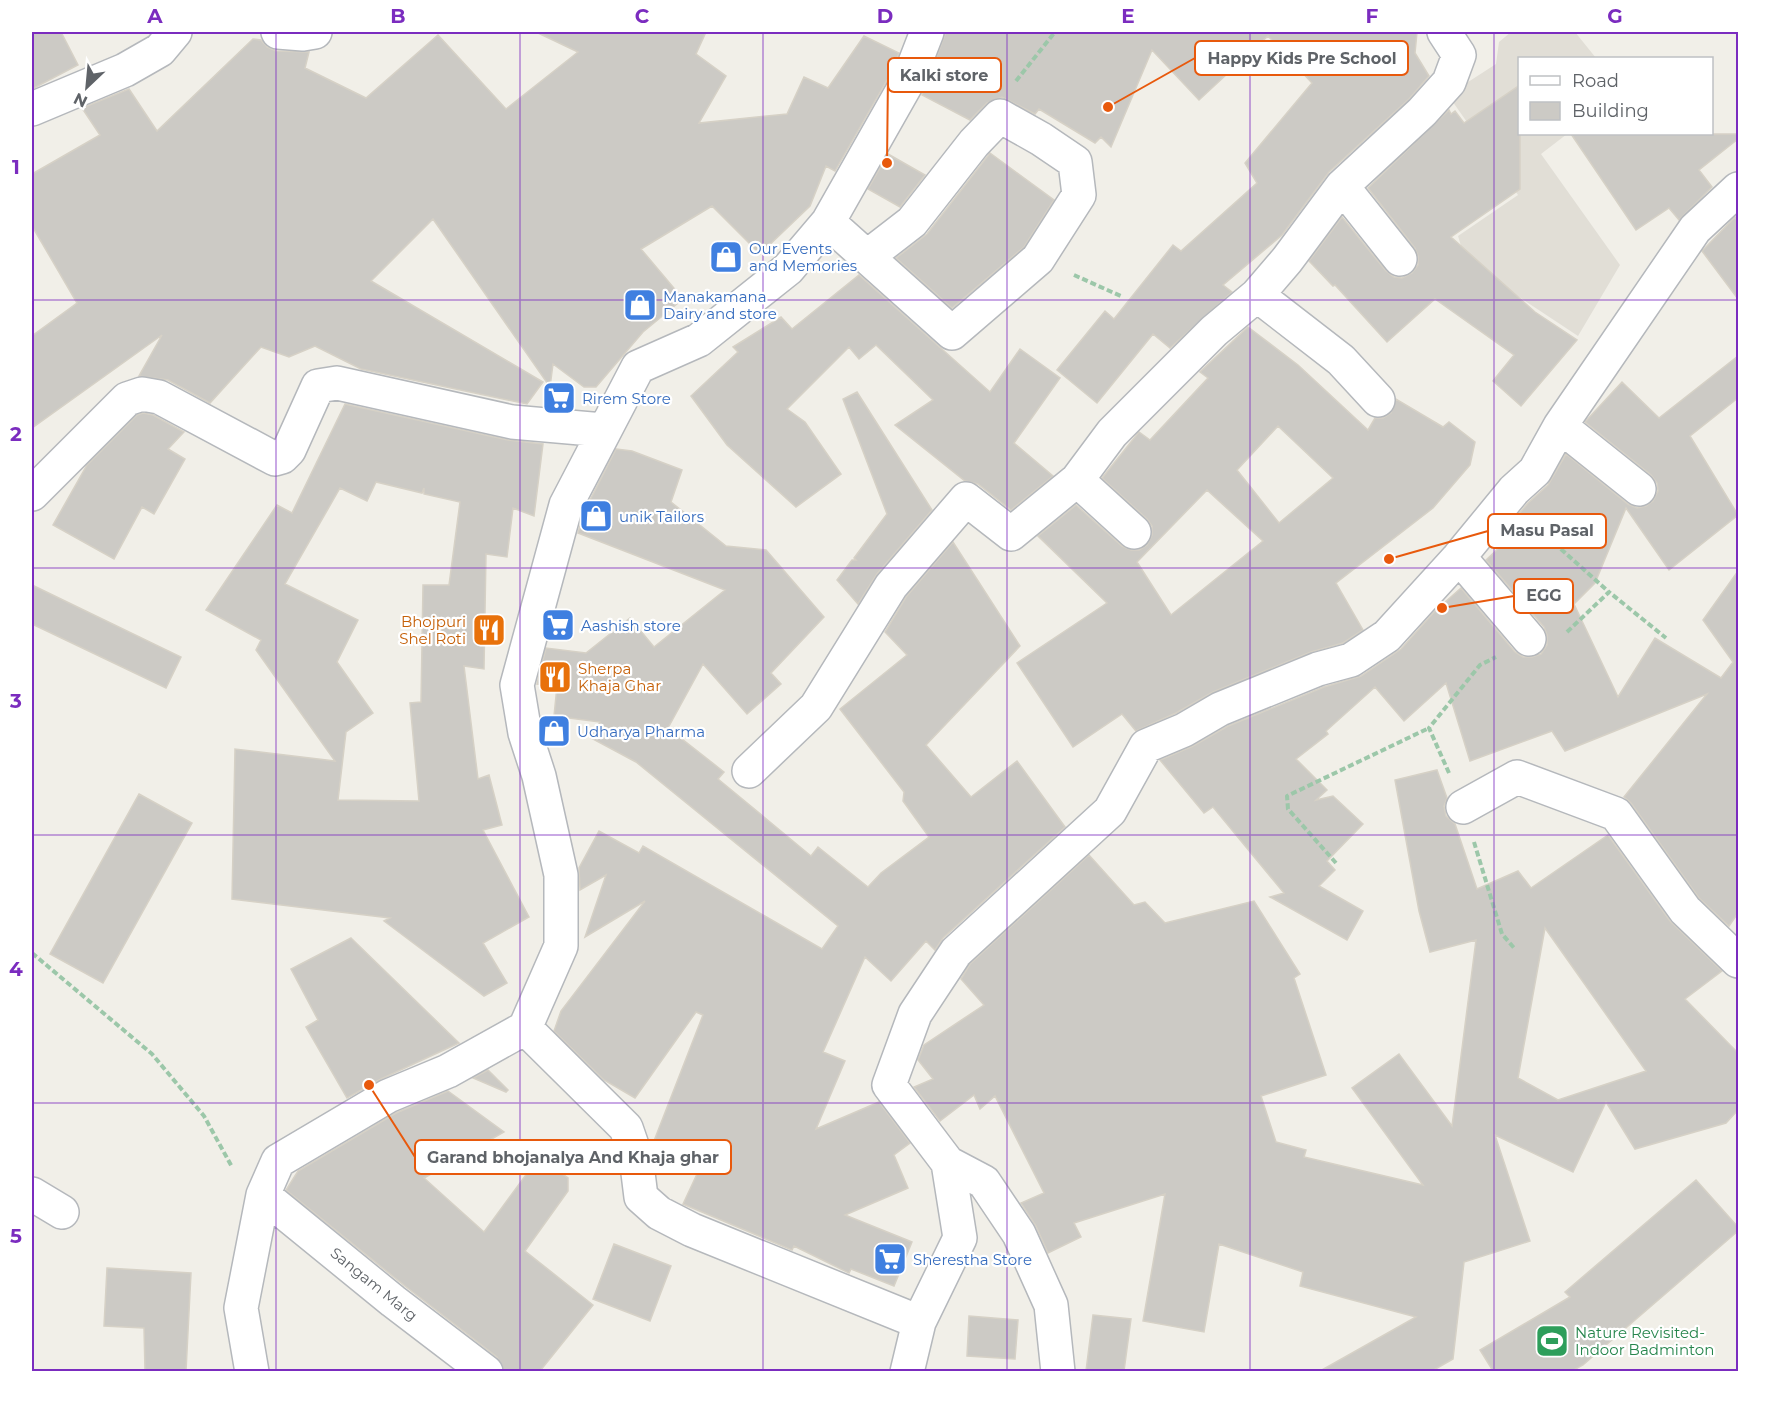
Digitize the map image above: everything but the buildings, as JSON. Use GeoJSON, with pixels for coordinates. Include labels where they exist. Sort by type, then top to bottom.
{"type":"FeatureCollection","features":[{"type":"Feature","properties":{"kind":"street"},"geometry":{"type":"LineString","coordinates":[[32,109],[125,70],[160,50],[175,32]]}},
{"type":"Feature","properties":{"kind":"street"},"geometry":{"type":"LineString","coordinates":[[278,32],[303,34],[315,32]]}},
{"type":"Feature","properties":{"kind":"street"},"geometry":{"type":"LineString","coordinates":[[252,1371],[241,1308],[263,1195],[278,1161],[388,1096],[448,1071],[525,1028],[561,946],[561,874],[539,776],[525,733],[517,685],[566,505],[603,430],[639,367],[699,340],[788,269],[828,222],[908,81],[927,32]]}},
{"type":"Feature","properties":{"kind":"street"},"geometry":{"type":"LineString","coordinates":[[749,771],[816,707],[891,586],[966,499],[1011,534],[1077,480],[1112,433],[1214,331],[1257,295],[1287,260],[1342,186],[1422,112],[1449,82],[1459,55],[1444,32]]}},
{"type":"Feature","properties":{"kind":"street"},"geometry":{"type":"LineString","coordinates":[[828,222],[952,333],[1038,258],[1079,195],[1075,162],[1041,139],[1000,116],[974,143],[912,222],[868,256]]}},
{"type":"Feature","properties":{"kind":"street"},"geometry":{"type":"LineString","coordinates":[[1342,186],[1400,259]]}},
{"type":"Feature","properties":{"kind":"street"},"geometry":{"type":"LineString","coordinates":[[1058,1371],[1052,1305],[1019,1234],[984,1182],[948,1163],[889,1085],[915,1014],[956,952],[1110,811],[1146,746],[1220,709],[1318,669],[1351,660],[1387,636],[1459,557],[1504,502],[1535,471],[1560,426],[1635,313],[1695,229],[1738,189]]}},
{"type":"Feature","properties":{"kind":"street"},"geometry":{"type":"LineString","coordinates":[[1257,295],[1341,360],[1378,400]]}},
{"type":"Feature","properties":{"kind":"street"},"geometry":{"type":"LineString","coordinates":[[32,494],[127,399],[142,394],[159,398],[275,459],[282,458],[288,450],[318,386],[331,384],[512,422],[603,430]]}},
{"type":"Feature","properties":{"kind":"street"},"geometry":{"type":"LineString","coordinates":[[1560,426],[1639,489]]}},
{"type":"Feature","properties":{"kind":"street"},"geometry":{"type":"LineString","coordinates":[[1077,480],[1134,532]]}},
{"type":"Feature","properties":{"kind":"street"},"geometry":{"type":"LineString","coordinates":[[1459,557],[1529,639]]}},
{"type":"Feature","properties":{"kind":"street"},"geometry":{"type":"LineString","coordinates":[[1463,807],[1517,777],[1616,814],[1685,910],[1738,961]]}},
{"type":"Feature","properties":{"kind":"street"},"geometry":{"type":"LineString","coordinates":[[525,1028],[626,1128],[636,1157],[641,1197],[659,1213],[692,1230],[919,1322]]}},
{"type":"Feature","properties":{"kind":"street"},"geometry":{"type":"LineString","coordinates":[[907,1371],[919,1322],[960,1238],[948,1163]]}},
{"type":"Feature","properties":{"kind":"street"},"geometry":{"type":"LineString","coordinates":[[32,1194],[62,1212]]}},
{"type":"Feature","properties":{"kind":"street","name":"Sangam Marg"},"geometry":{"type":"LineString","coordinates":[[263,1195],[393,1301],[486,1371]]}},
{"type":"Feature","properties":{"kind":"path"},"geometry":{"type":"LineString","coordinates":[[1000,116],[1007,91],[1054,32]]}},
{"type":"Feature","properties":{"kind":"path"},"geometry":{"type":"LineString","coordinates":[[1038,258],[1123,297]]}},
{"type":"Feature","properties":{"kind":"path"},"geometry":{"type":"LineString","coordinates":[[1504,502],[1609,592]]}},
{"type":"Feature","properties":{"kind":"path"},"geometry":{"type":"LineString","coordinates":[[1336,863],[1288,809],[1287,796],[1429,729]]}},
{"type":"Feature","properties":{"kind":"path"},"geometry":{"type":"LineString","coordinates":[[1463,807],[1502,934],[1515,949]]}},
{"type":"Feature","properties":{"kind":"path"},"geometry":{"type":"LineString","coordinates":[[32,953],[152,1054],[204,1116],[232,1167]]}},
{"type":"Feature","properties":{"kind":"shaded area"},"geometry":{"type":"Polygon","coordinates":[[[1511,32],[1575,32],[1595,57],[1518,57],[1518,135],[1566,135],[1541,154],[1620,265],[1578,336],[1516,295],[1461,246],[1458,236],[1518,195],[1448,95],[1496,64],[1499,42],[1511,32]]]}},
{"type":"Feature","properties":{"kind":"place","name":"Happy Kids Pre School"},"geometry":{"type":"Point","coordinates":[1108,107]}},
{"type":"Feature","properties":{"kind":"place","name":"Kalki store"},"geometry":{"type":"Point","coordinates":[887,163]}},
{"type":"Feature","properties":{"kind":"place","name":"Our Events and Memories"},"geometry":{"type":"Point","coordinates":[726,257]}},
{"type":"Feature","properties":{"kind":"place","name":"Manakamana Dairy and store"},"geometry":{"type":"Point","coordinates":[640,305]}},
{"type":"Feature","properties":{"kind":"place","name":"Rirem Store"},"geometry":{"type":"Point","coordinates":[559,398]}},
{"type":"Feature","properties":{"kind":"place","name":"unik Tailors"},"geometry":{"type":"Point","coordinates":[596,516]}},
{"type":"Feature","properties":{"kind":"place","name":"Masu Pasal"},"geometry":{"type":"Point","coordinates":[1389,559]}},
{"type":"Feature","properties":{"kind":"place","name":"EGG"},"geometry":{"type":"Point","coordinates":[1442,608]}},
{"type":"Feature","properties":{"kind":"place","name":"Aashish store"},"geometry":{"type":"Point","coordinates":[558,625]}},
{"type":"Feature","properties":{"kind":"place","name":"Bhojpuri Shel Roti"},"geometry":{"type":"Point","coordinates":[489,630]}},
{"type":"Feature","properties":{"kind":"place","name":"Sherpa Khaja Ghar"},"geometry":{"type":"Point","coordinates":[555,677]}},
{"type":"Feature","properties":{"kind":"place","name":"Udharya Pharma"},"geometry":{"type":"Point","coordinates":[554,731]}},
{"type":"Feature","properties":{"kind":"place","name":"Garand bhojanalya And Khaja ghar"},"geometry":{"type":"Point","coordinates":[369,1085]}},
{"type":"Feature","properties":{"kind":"place","name":"Sherestha Store"},"geometry":{"type":"Point","coordinates":[890,1259]}},
{"type":"Feature","properties":{"kind":"place","name":"Nature Revisited- Indoor Badminton"},"geometry":{"type":"Point","coordinates":[1552,1341]}}]}
